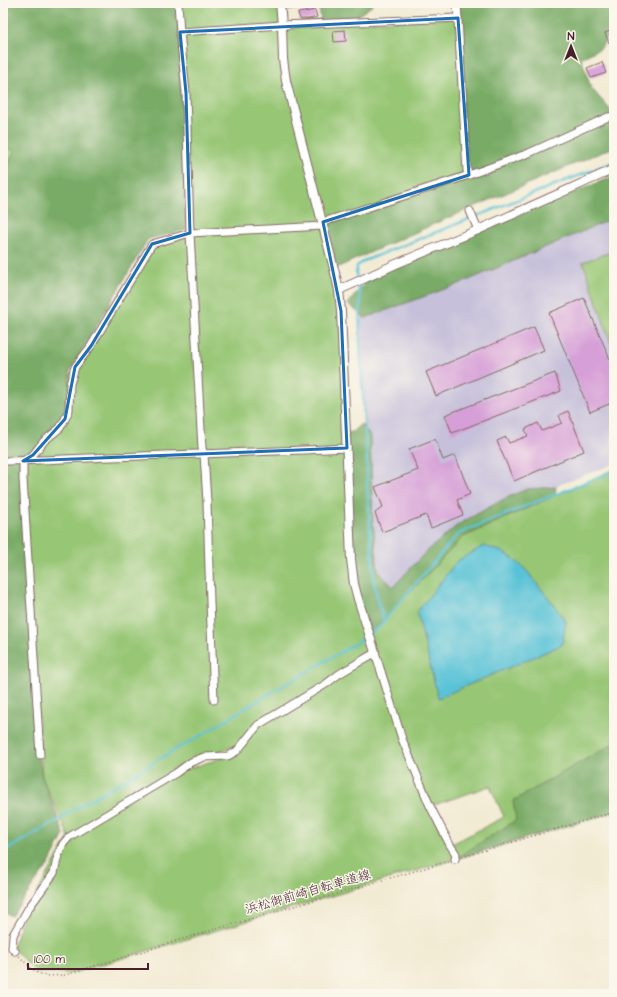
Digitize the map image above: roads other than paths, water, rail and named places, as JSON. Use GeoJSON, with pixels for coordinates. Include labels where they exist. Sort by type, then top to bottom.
{"type":"FeatureCollection","features":[{"type":"Feature","properties":{"kind":"street"},"geometry":{"type":"LineString","coordinates":[[178,3],[186,93],[190,233],[201,440],[204,454],[207,502],[214,700]]}},
{"type":"Feature","properties":{"kind":"street"},"geometry":{"type":"LineString","coordinates":[[280,3],[283,59],[286,81],[339,290],[351,559],[354,584],[402,739],[430,806],[456,854],[455,859]]}},
{"type":"Feature","properties":{"kind":"street"},"geometry":{"type":"LineString","coordinates":[[457,3],[468,175]]}},
{"type":"Feature","properties":{"kind":"street"},"geometry":{"type":"LineString","coordinates":[[180,32],[282,25],[458,18]]}},
{"type":"Feature","properties":{"kind":"street"},"geometry":{"type":"LineString","coordinates":[[23,461],[33,455],[44,441],[60,428],[65,420],[68,410],[70,384],[75,366],[91,346],[152,244],[190,233],[323,224],[529,153],[608,117],[614,116]]}},
{"type":"Feature","properties":{"kind":"street"},"geometry":{"type":"LineString","coordinates":[[339,290],[614,170]]}},
{"type":"Feature","properties":{"kind":"street"},"geometry":{"type":"LineString","coordinates":[[470,211],[478,230]]}},
{"type":"Feature","properties":{"kind":"street"},"geometry":{"type":"LineString","coordinates":[[3,461],[347,448]]}},
{"type":"Feature","properties":{"kind":"street"},"geometry":{"type":"LineString","coordinates":[[23,461],[23,486],[40,755]]}},
{"type":"Feature","properties":{"kind":"street"},"geometry":{"type":"LineString","coordinates":[[15,951],[12,948],[13,935],[28,909],[54,873],[57,859],[63,844],[69,837],[176,773],[191,762],[204,757],[228,756],[237,751],[258,725],[326,684],[339,674],[375,652]]}},
{"type":"Feature","properties":{"kind":"water"},"geometry":{"type":"Polygon","coordinates":[[[484,546],[500,551],[513,558],[526,570],[551,601],[566,622],[562,645],[438,698],[417,612],[457,561],[484,546]]]}},
{"type":"Feature","properties":{"kind":"waterway"},"geometry":{"type":"LineString","coordinates":[[384,620],[373,577],[360,342],[360,297],[356,273],[357,266],[364,261],[614,162]]}},
{"type":"Feature","properties":{"kind":"waterway"},"geometry":{"type":"LineString","coordinates":[[3,852],[355,644],[378,628],[457,535],[614,471]]}}]}
